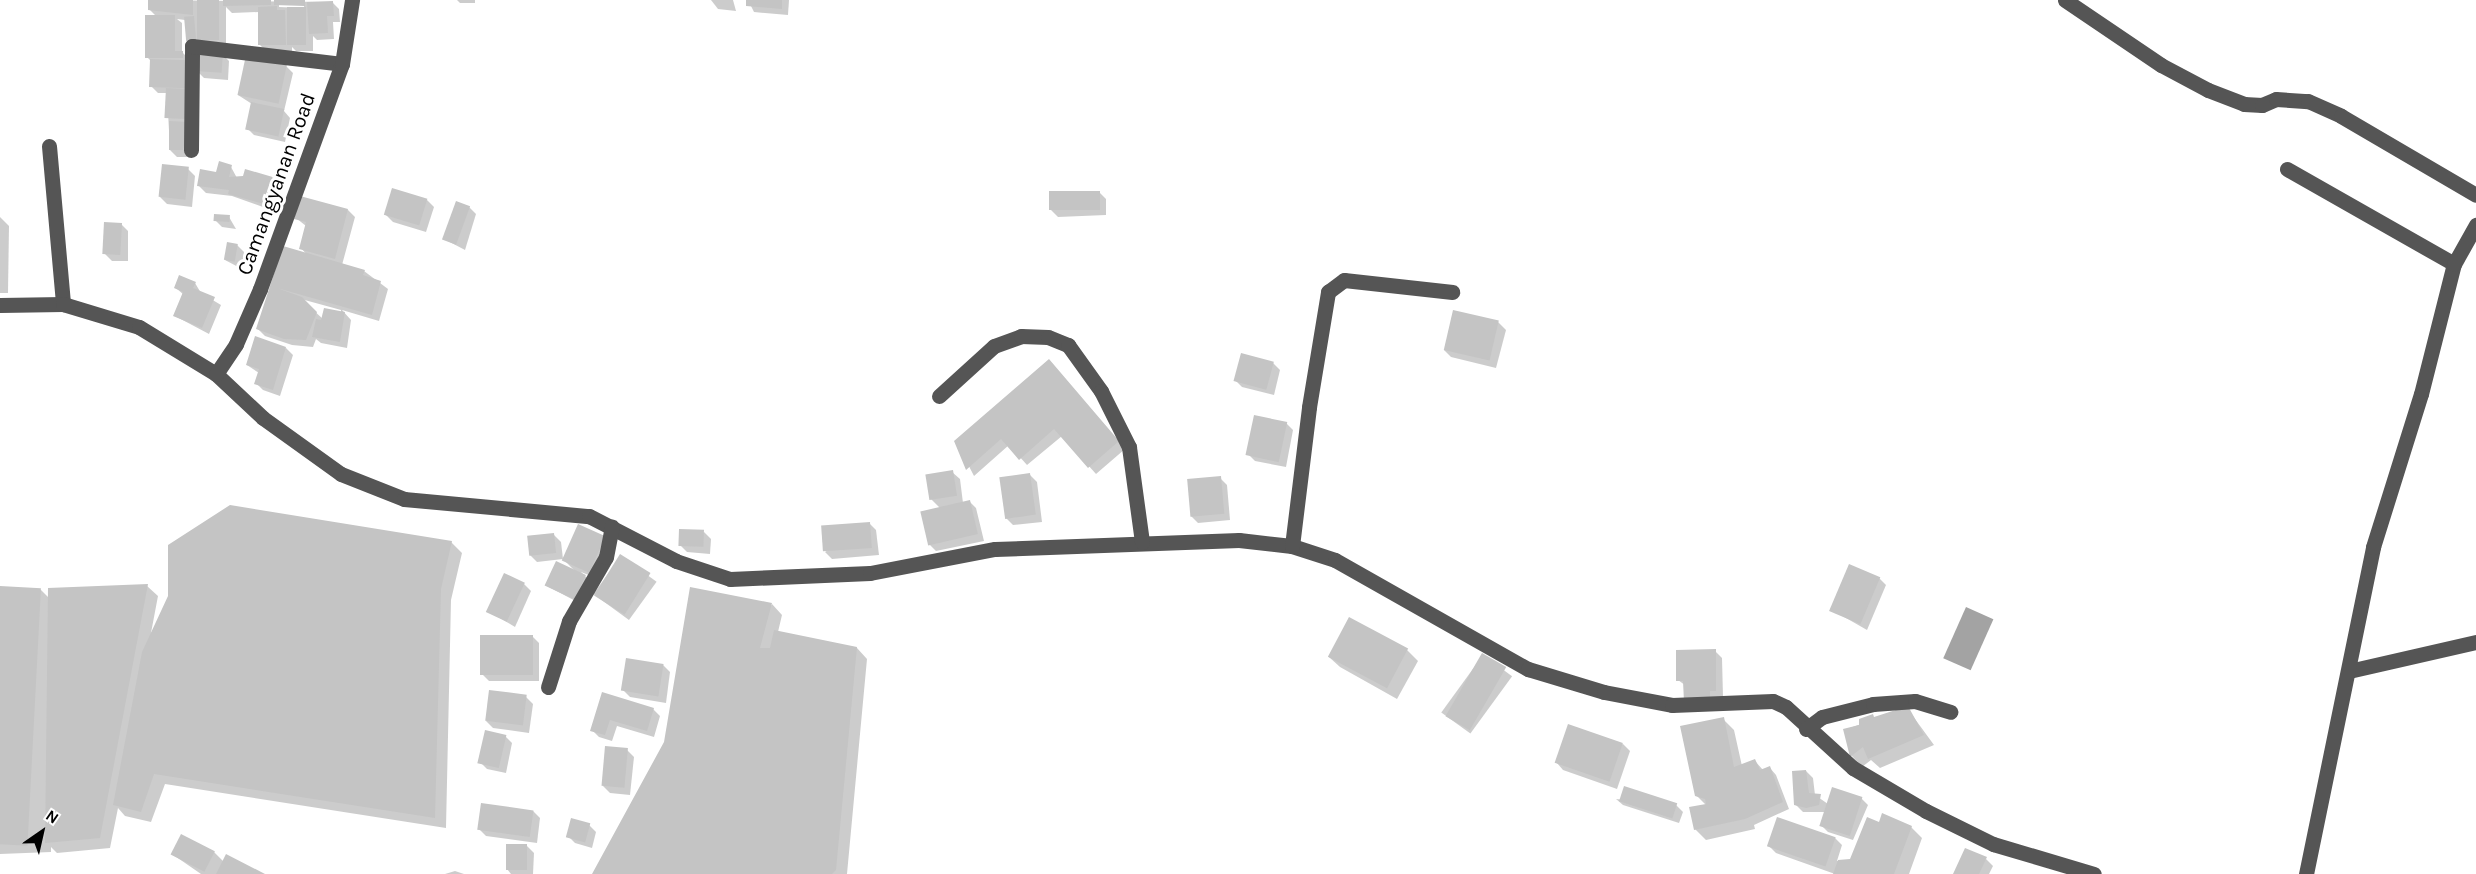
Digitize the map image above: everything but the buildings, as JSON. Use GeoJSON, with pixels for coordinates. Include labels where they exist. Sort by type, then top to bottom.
{"type":"FeatureCollection","features":[{"type":"Feature","properties":{"kind":"street","name":"Camangyanan Road"},"geometry":{"type":"LineString","coordinates":[[216,374],[236,344],[260,289],[342,64],[352,0]]}},
{"type":"Feature","properties":{"kind":"street"},"geometry":{"type":"LineString","coordinates":[[2065,0],[2161,65],[2208,90],[2244,104],[2262,105],[2276,99],[2308,101],[2341,116],[2476,195]]}},
{"type":"Feature","properties":{"kind":"street"},"geometry":{"type":"LineString","coordinates":[[191,150],[192,46],[342,64]]}},
{"type":"Feature","properties":{"kind":"street"},"geometry":{"type":"LineString","coordinates":[[49,146],[63,304]]}},
{"type":"Feature","properties":{"kind":"street"},"geometry":{"type":"LineString","coordinates":[[2287,169],[2454,264]]}},
{"type":"Feature","properties":{"kind":"street"},"geometry":{"type":"LineString","coordinates":[[2306,874],[2373,547],[2421,394],[2454,264],[2476,225]]}},
{"type":"Feature","properties":{"kind":"street"},"geometry":{"type":"LineString","coordinates":[[1292,546],[1309,407],[1328,292],[1344,280],[1452,292]]}},
{"type":"Feature","properties":{"kind":"street"},"geometry":{"type":"LineString","coordinates":[[0,305],[63,304],[139,327],[216,374],[263,418],[341,474],[404,500],[589,516],[676,561],[730,579],[870,573],[995,549],[1239,540],[1292,546],[1335,560],[1528,669],[1604,692],[1672,705],[1773,701],[1786,706],[1806,729],[1853,768],[1926,812],[1993,844],[2094,874]]}},
{"type":"Feature","properties":{"kind":"street"},"geometry":{"type":"LineString","coordinates":[[939,396],[994,346],[1021,336],[1048,338],[1068,345],[1101,391],[1129,447],[1142,542]]}},
{"type":"Feature","properties":{"kind":"street"},"geometry":{"type":"LineString","coordinates":[[548,687],[568,621],[606,557],[612,527]]}},
{"type":"Feature","properties":{"kind":"street"},"geometry":{"type":"LineString","coordinates":[[2349,671],[2476,642]]}},
{"type":"Feature","properties":{"kind":"street"},"geometry":{"type":"LineString","coordinates":[[1806,729],[1822,717],[1894,702],[1915,701],[1950,712]]}},
{"type":"Feature","properties":{"kind":"shaded area"},"geometry":{"type":"Polygon","coordinates":[[[1966,607],[1993,619],[1971,670],[1943,658],[1966,607]]]}}]}
